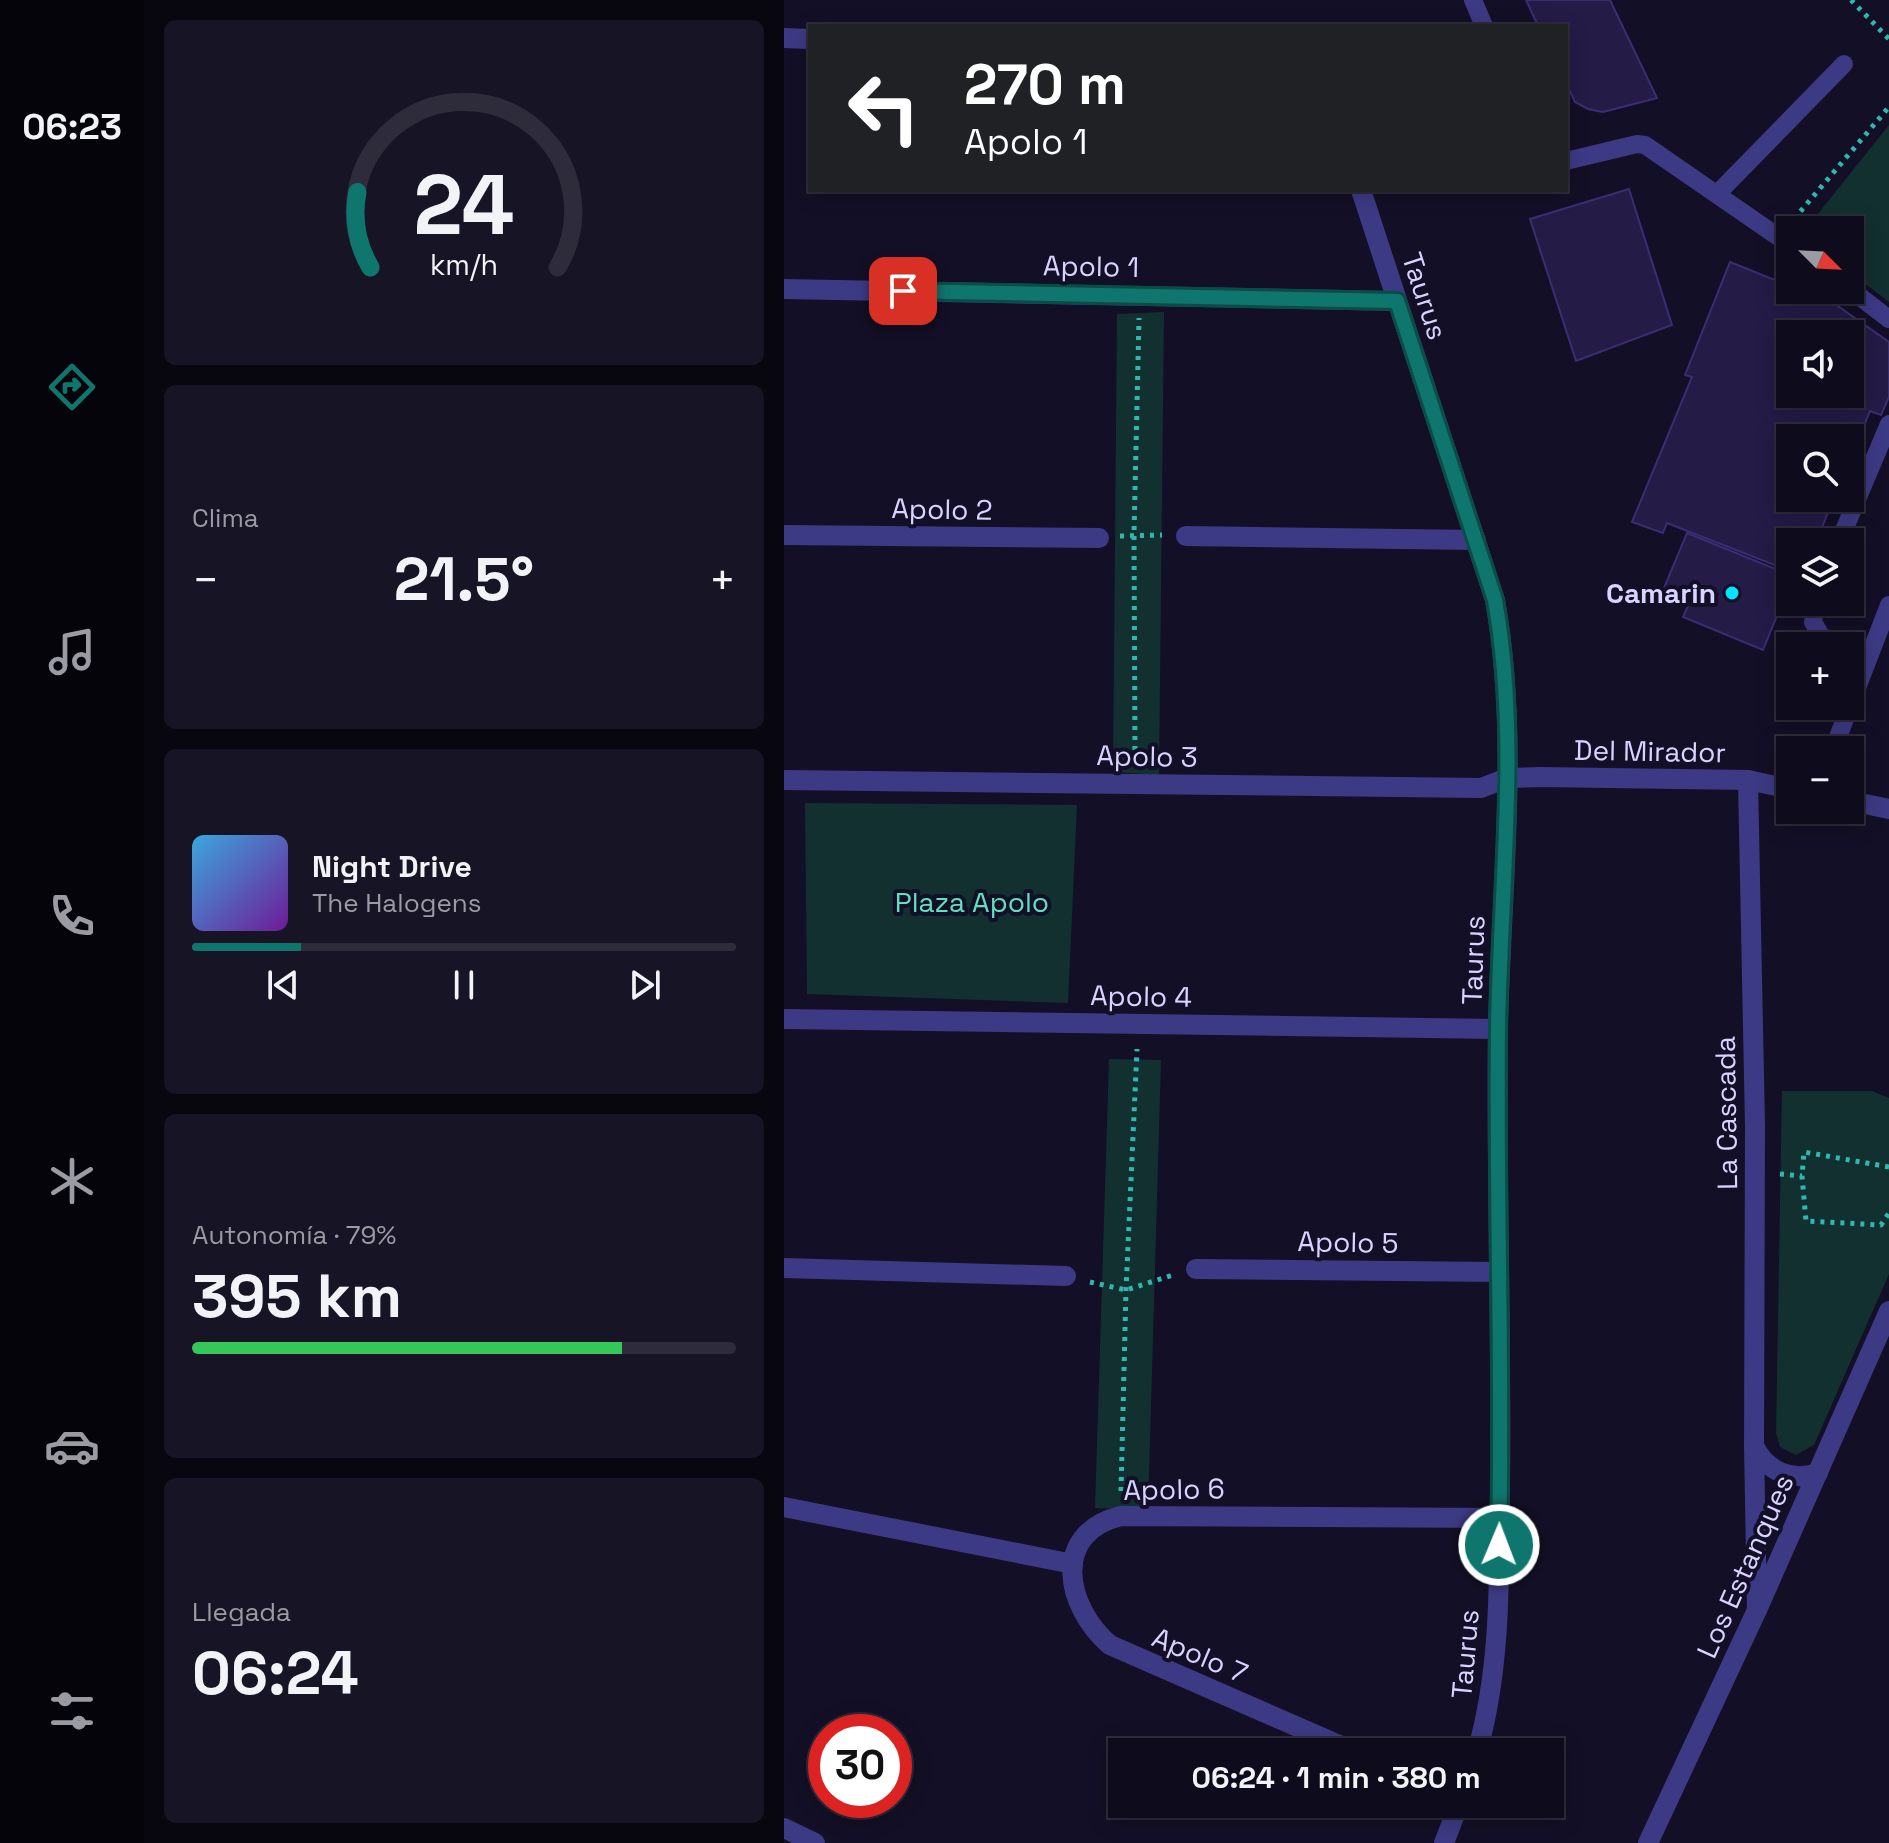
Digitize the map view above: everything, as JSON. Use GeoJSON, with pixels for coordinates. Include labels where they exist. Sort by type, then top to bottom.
{"type":"FeatureCollection","features":[{"type":"Feature","properties":{"kind":"street"},"geometry":{"type":"LineString","coordinates":[[784,38],[808,39]]}},
{"type":"Feature","properties":{"kind":"street","name":"Taurus"},"geometry":{"type":"LineString","coordinates":[[1362,192],[1495,600],[1504,649],[1507,778],[1498,1029],[1498,1628],[1494,1674],[1481,1738]]}},
{"type":"Feature","properties":{"kind":"street","name":"Apolo 1"},"geometry":{"type":"LineString","coordinates":[[784,289],[1397,301]]}},
{"type":"Feature","properties":{"kind":"street","name":"Apolo 2"},"geometry":{"type":"LineString","coordinates":[[784,535],[1099,538]]}},
{"type":"Feature","properties":{"kind":"street"},"geometry":{"type":"LineString","coordinates":[[1186,536],[1476,540]]}},
{"type":"Feature","properties":{"kind":"street","name":"Apolo 3"},"geometry":{"type":"LineString","coordinates":[[784,780],[1481,788],[1507,778]]}},
{"type":"Feature","properties":{"kind":"street","name":"Del Mirador"},"geometry":{"type":"LineString","coordinates":[[1507,778],[1748,780],[1776,786]]}},
{"type":"Feature","properties":{"kind":"street","name":"La Cascada"},"geometry":{"type":"LineString","coordinates":[[1748,780],[1755,1126],[1757,1610]]}},
{"type":"Feature","properties":{"kind":"street"},"geometry":{"type":"LineString","coordinates":[[1864,804],[1889,809]]}},
{"type":"Feature","properties":{"kind":"street","name":"Apolo 4"},"geometry":{"type":"LineString","coordinates":[[784,1019],[1498,1029]]}},
{"type":"Feature","properties":{"kind":"street"},"geometry":{"type":"LineString","coordinates":[[784,1268],[1066,1276]]}},
{"type":"Feature","properties":{"kind":"street","name":"Apolo 5"},"geometry":{"type":"LineString","coordinates":[[1196,1269],[1499,1272]]}},
{"type":"Feature","properties":{"kind":"street","name":"Los Estanques"},"geometry":{"type":"LineString","coordinates":[[1648,1843],[1757,1610],[1889,1311]]}},
{"type":"Feature","properties":{"kind":"street"},"geometry":{"type":"LineString","coordinates":[[1754,1446],[1759,1456],[1776,1471],[1797,1476],[1818,1473]]}},
{"type":"Feature","properties":{"kind":"street"},"geometry":{"type":"LineString","coordinates":[[784,1507],[1073,1564]]}},
{"type":"Feature","properties":{"kind":"street","name":"Apolo 6"},"geometry":{"type":"LineString","coordinates":[[1073,1564],[1081,1539],[1091,1527],[1105,1519],[1121,1516],[1500,1518]]}},
{"type":"Feature","properties":{"kind":"street","name":"Apolo 7"},"geometry":{"type":"LineString","coordinates":[[1073,1564],[1077,1603],[1086,1621],[1110,1645],[1323,1738]]}},
{"type":"Feature","properties":{"kind":"street"},"geometry":{"type":"LineString","coordinates":[[1444,1843],[1454,1818]]}},
{"type":"Feature","properties":{"kind":"street"},"geometry":{"type":"LineString","coordinates":[[784,1828],[815,1843]]}},
{"type":"Feature","properties":{"kind":"lane"},"geometry":{"type":"LineString","coordinates":[[1473,0],[1483,24]]}},
{"type":"Feature","properties":{"kind":"lane"},"geometry":{"type":"LineString","coordinates":[[1717,194],[1844,64]]}},
{"type":"Feature","properties":{"kind":"lane"},"geometry":{"type":"LineString","coordinates":[[1568,161],[1637,144],[1645,145],[1776,235]]}},
{"type":"Feature","properties":{"kind":"lane"},"geometry":{"type":"LineString","coordinates":[[1864,300],[1889,319]]}},
{"type":"Feature","properties":{"kind":"lane"},"geometry":{"type":"LineString","coordinates":[[1845,528],[1889,424]]}},
{"type":"Feature","properties":{"kind":"lane"},"geometry":{"type":"LineString","coordinates":[[1864,662],[1889,605]]}},
{"type":"Feature","properties":{"kind":"path"},"geometry":{"type":"LineString","coordinates":[[1851,0],[1889,39]]}},
{"type":"Feature","properties":{"kind":"path"},"geometry":{"type":"LineString","coordinates":[[1804,216],[1889,107]]}},
{"type":"Feature","properties":{"kind":"path"},"geometry":{"type":"LineString","coordinates":[[1135,785],[1134,534],[1140,294]]}},
{"type":"Feature","properties":{"kind":"path"},"geometry":{"type":"LineString","coordinates":[[1099,538],[1134,534],[1186,536]]}},
{"type":"Feature","properties":{"kind":"path"},"geometry":{"type":"LineString","coordinates":[[1121,1516],[1126,1290],[1138,1024]]}},
{"type":"Feature","properties":{"kind":"path"},"geometry":{"type":"LineString","coordinates":[[1889,1167],[1804,1152],[1802,1176],[1806,1221],[1881,1225],[1889,1213]]}},
{"type":"Feature","properties":{"kind":"path"},"geometry":{"type":"LineString","coordinates":[[1066,1276],[1126,1290],[1196,1269]]}},
{"type":"Feature","properties":{"kind":"green space"},"geometry":{"type":"Polygon","coordinates":[[[1889,125],[1889,302],[1864,283],[1864,216],[1816,216],[1889,125]]]}},
{"type":"Feature","properties":{"kind":"green space"},"geometry":{"type":"Polygon","coordinates":[[[1164,312],[1159,775],[1113,772],[1117,314],[1164,312]]]}},
{"type":"Feature","properties":{"kind":"green space","name":"Plaza Apolo"},"geometry":{"type":"Polygon","coordinates":[[[805,803],[1077,805],[1068,1003],[807,994],[805,803]]]}},
{"type":"Feature","properties":{"kind":"green space"},"geometry":{"type":"Polygon","coordinates":[[[1109,1059],[1161,1060],[1148,1510],[1095,1508],[1109,1059]]]}},
{"type":"Feature","properties":{"kind":"green space"},"geometry":{"type":"Polygon","coordinates":[[[1782,1091],[1872,1091],[1889,1098],[1889,1274],[1814,1445],[1796,1455],[1780,1447],[1776,1433],[1782,1091]]]}},
{"type":"Feature","properties":{"kind":"building"},"geometry":{"type":"Polygon","coordinates":[[[1526,0],[1610,0],[1657,98],[1603,112],[1575,102],[1568,87],[1568,24],[1537,24],[1526,0]]]}},
{"type":"Feature","properties":{"kind":"building"},"geometry":{"type":"Polygon","coordinates":[[[1629,189],[1672,325],[1576,361],[1530,219],[1629,189]]]}},
{"type":"Feature","properties":{"kind":"building"},"geometry":{"type":"Polygon","coordinates":[[[1730,262],[1776,280],[1776,304],[1835,304],[1858,320],[1776,320],[1776,408],[1864,408],[1864,324],[1889,342],[1889,397],[1881,415],[1870,411],[1864,425],[1776,424],[1776,512],[1828,512],[1822,528],[1776,528],[1776,566],[1667,523],[1663,533],[1632,522],[1692,377],[1685,375],[1730,262]]]}},
{"type":"Feature","properties":{"kind":"building","name":"Camarin"},"geometry":{"type":"Polygon","coordinates":[[[1687,533],[1776,569],[1777,616],[1763,650],[1683,617],[1691,599],[1664,588],[1687,533]]]}},
{"type":"Feature","properties":{"kind":"place","name":"Camarin"},"geometry":{"type":"Point","coordinates":[1732,593]}},
{"type":"Feature","properties":{"kind":"route"},"geometry":{"type":"LineString","coordinates":[[903,291],[1397,301],[1495,600],[1504,649],[1507,778],[1498,1029],[1499,1545]]}}]}
